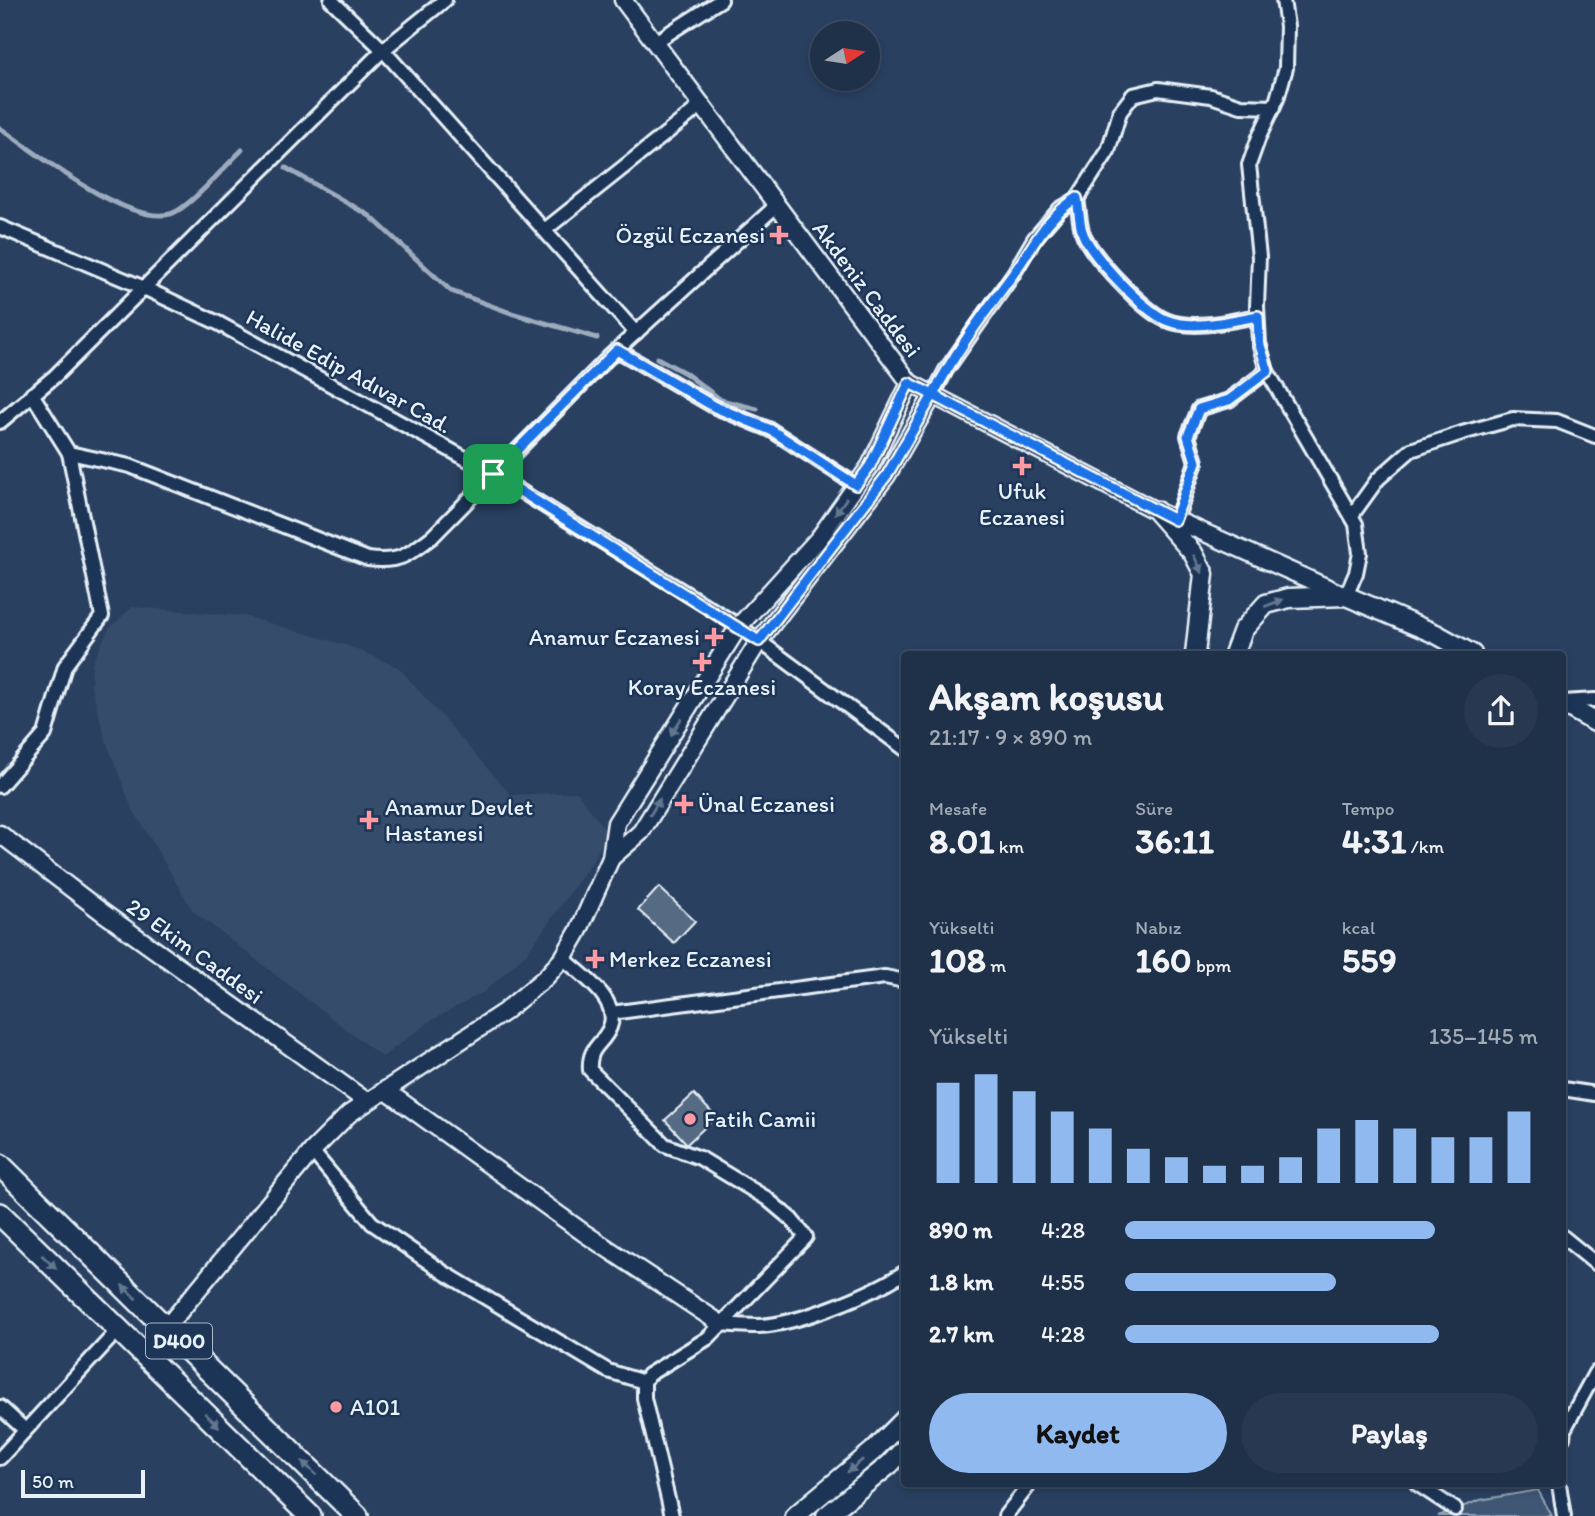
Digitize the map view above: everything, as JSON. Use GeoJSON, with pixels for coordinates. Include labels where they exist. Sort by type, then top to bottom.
{"type":"FeatureCollection","features":[{"type":"Feature","properties":{"kind":"highway","name":"D400"},"geometry":{"type":"LineString","coordinates":[[0,1165],[357,1516]]}},
{"type":"Feature","properties":{"kind":"highway","name":"D400"},"geometry":{"type":"LineString","coordinates":[[0,1214],[310,1516]]}},
{"type":"Feature","properties":{"kind":"main road"},"geometry":{"type":"LineString","coordinates":[[1156,511],[1193,552],[1204,574],[1195,651]]}},
{"type":"Feature","properties":{"kind":"main road"},"geometry":{"type":"LineString","coordinates":[[1235,651],[1243,629],[1266,604],[1289,598],[1346,597],[1436,634],[1467,651]]}},
{"type":"Feature","properties":{"kind":"main road"},"geometry":{"type":"LineString","coordinates":[[1566,705],[1595,722]]}},
{"type":"Feature","properties":{"kind":"main road"},"geometry":{"type":"LineString","coordinates":[[794,1516],[873,1451],[901,1423]]}},
{"type":"Feature","properties":{"kind":"main road"},"geometry":{"type":"LineString","coordinates":[[826,1516],[901,1452]]}},
{"type":"Feature","properties":{"kind":"street"},"geometry":{"type":"LineString","coordinates":[[331,0],[383,50],[546,229],[636,333]]}},
{"type":"Feature","properties":{"kind":"street"},"geometry":{"type":"LineString","coordinates":[[0,422],[55,376],[142,286],[383,50],[445,0]]}},
{"type":"Feature","properties":{"kind":"street","name":"Akdeniz Caddesi"},"geometry":{"type":"LineString","coordinates":[[623,0],[909,383],[1156,511],[1346,597]]}},
{"type":"Feature","properties":{"kind":"street"},"geometry":{"type":"LineString","coordinates":[[655,42],[720,0]]}},
{"type":"Feature","properties":{"kind":"street"},"geometry":{"type":"LineString","coordinates":[[1283,0],[1287,26],[1286,68],[1274,107],[1249,165],[1259,257],[1259,342],[1268,371],[1352,515],[1359,536],[1360,553],[1356,573],[1346,597]]}},
{"type":"Feature","properties":{"kind":"street"},"geometry":{"type":"LineString","coordinates":[[611,858],[641,832],[759,641],[887,475],[946,370],[1014,273],[1034,239],[1060,209],[1077,198],[1108,151],[1120,112],[1133,95],[1158,89],[1212,96],[1241,106],[1274,107]]}},
{"type":"Feature","properties":{"kind":"street"},"geometry":{"type":"LineString","coordinates":[[546,229],[703,104]]}},
{"type":"Feature","properties":{"kind":"street"},"geometry":{"type":"LineString","coordinates":[[1077,198],[1082,233],[1102,263],[1148,310],[1167,321],[1186,323],[1218,323],[1258,316]]}},
{"type":"Feature","properties":{"kind":"street"},"geometry":{"type":"LineString","coordinates":[[69,453],[130,467],[368,559],[387,561],[405,557],[433,536],[617,350],[776,205]]}},
{"type":"Feature","properties":{"kind":"street","name":"Halide Edip Adıvar Cad."},"geometry":{"type":"LineString","coordinates":[[0,227],[142,286],[218,323],[493,474],[740,626],[901,745]]}},
{"type":"Feature","properties":{"kind":"street"},"geometry":{"type":"LineString","coordinates":[[617,350],[715,407],[771,430],[856,485]]}},
{"type":"Feature","properties":{"kind":"street"},"geometry":{"type":"LineString","coordinates":[[1175,520],[1196,462],[1188,436],[1199,409],[1229,400],[1268,371]]}},
{"type":"Feature","properties":{"kind":"street"},"geometry":{"type":"LineString","coordinates":[[166,1328],[312,1151],[366,1101],[504,1012],[546,977],[563,958],[578,932],[611,858],[616,824],[740,626],[819,538],[870,466],[909,383]]}},
{"type":"Feature","properties":{"kind":"street"},"geometry":{"type":"LineString","coordinates":[[0,786],[45,734],[65,666],[102,616],[69,453],[32,394]]}},
{"type":"Feature","properties":{"kind":"street"},"geometry":{"type":"LineString","coordinates":[[1352,515],[1378,479],[1412,450],[1462,433],[1513,419],[1557,421],[1595,436]]}},
{"type":"Feature","properties":{"kind":"street"},"geometry":{"type":"LineString","coordinates":[[1566,703],[1595,700]]}},
{"type":"Feature","properties":{"kind":"street","name":"29 Ekim Caddesi"},"geometry":{"type":"LineString","coordinates":[[0,835],[102,912],[366,1101]]}},
{"type":"Feature","properties":{"kind":"street"},"geometry":{"type":"LineString","coordinates":[[563,958],[606,998],[611,1013],[610,1027],[596,1044],[589,1060],[590,1070],[664,1146],[700,1158],[766,1198],[791,1219],[806,1237],[709,1338],[648,1375],[644,1382],[644,1398],[672,1516]]}},
{"type":"Feature","properties":{"kind":"street"},"geometry":{"type":"LineString","coordinates":[[611,1013],[885,977],[901,980]]}},
{"type":"Feature","properties":{"kind":"street"},"geometry":{"type":"LineString","coordinates":[[1566,1089],[1595,1094]]}},
{"type":"Feature","properties":{"kind":"street"},"geometry":{"type":"LineString","coordinates":[[385,1090],[584,1233],[721,1324],[760,1326],[794,1320],[887,1284],[901,1275]]}},
{"type":"Feature","properties":{"kind":"street"},"geometry":{"type":"LineString","coordinates":[[312,1151],[372,1223],[443,1272],[608,1371],[644,1382]]}},
{"type":"Feature","properties":{"kind":"street"},"geometry":{"type":"LineString","coordinates":[[1566,1240],[1595,1264]]}},
{"type":"Feature","properties":{"kind":"street"},"geometry":{"type":"LineString","coordinates":[[0,1458],[119,1329]]}},
{"type":"Feature","properties":{"kind":"street"},"geometry":{"type":"LineString","coordinates":[[1566,1426],[1595,1373]]}},
{"type":"Feature","properties":{"kind":"street"},"geometry":{"type":"LineString","coordinates":[[0,1407],[24,1429]]}},
{"type":"Feature","properties":{"kind":"street"},"geometry":{"type":"LineString","coordinates":[[1006,1516],[1028,1487]]}},
{"type":"Feature","properties":{"kind":"street"},"geometry":{"type":"LineString","coordinates":[[1422,1487],[1455,1509]]}},
{"type":"Feature","properties":{"kind":"street"},"geometry":{"type":"LineString","coordinates":[[1559,1487],[1564,1516]]}},
{"type":"Feature","properties":{"kind":"shaded area","name":"Anamur Devlet Hastanesi"},"geometry":{"type":"Polygon","coordinates":[[[132,607],[244,616],[349,646],[398,667],[511,795],[577,792],[608,834],[590,865],[526,954],[484,992],[432,1020],[382,1057],[193,911],[131,806],[106,741],[91,686],[92,663],[109,629],[132,607]]]}},
{"type":"Feature","properties":{"kind":"shaded area"},"geometry":{"type":"Polygon","coordinates":[[[1538,1490],[1552,1516],[1438,1516],[1480,1500],[1538,1490]]]}},
{"type":"Feature","properties":{"kind":"building"},"geometry":{"type":"Polygon","coordinates":[[[659,887],[695,921],[674,943],[638,910],[659,887]]]}},
{"type":"Feature","properties":{"kind":"building","name":"Fatih Camii"},"geometry":{"type":"Polygon","coordinates":[[[694,1094],[716,1117],[687,1144],[665,1120],[694,1094]]]}},
{"type":"Feature","properties":{"kind":"waterway"},"geometry":{"type":"LineString","coordinates":[[0,128],[82,185],[130,209],[152,214],[178,211],[242,150]]}},
{"type":"Feature","properties":{"kind":"waterway"},"geometry":{"type":"LineString","coordinates":[[286,168],[370,216],[451,291],[511,313],[597,338]]}},
{"type":"Feature","properties":{"kind":"waterway"},"geometry":{"type":"LineString","coordinates":[[657,358],[685,373],[721,400],[757,409]]}},
{"type":"Feature","properties":{"kind":"place","name":"Özgül Eczanesi"},"geometry":{"type":"Point","coordinates":[779,235]}},
{"type":"Feature","properties":{"kind":"place","name":"Ufuk Eczanesi"},"geometry":{"type":"Point","coordinates":[1022,466]}},
{"type":"Feature","properties":{"kind":"place","name":"Anamur Eczanesi"},"geometry":{"type":"Point","coordinates":[714,637]}},
{"type":"Feature","properties":{"kind":"place","name":"Koray Eczanesi"},"geometry":{"type":"Point","coordinates":[702,662]}},
{"type":"Feature","properties":{"kind":"place","name":"Ünal Eczanesi"},"geometry":{"type":"Point","coordinates":[684,804]}},
{"type":"Feature","properties":{"kind":"place","name":"Anamur Devlet Hastanesi"},"geometry":{"type":"Point","coordinates":[369,820]}},
{"type":"Feature","properties":{"kind":"place","name":"Merkez Eczanesi"},"geometry":{"type":"Point","coordinates":[595,959]}},
{"type":"Feature","properties":{"kind":"place","name":"Fatih Camii"},"geometry":{"type":"Point","coordinates":[690,1119]}},
{"type":"Feature","properties":{"kind":"place","name":"A101"},"geometry":{"type":"Point","coordinates":[336,1407]}},
{"type":"Feature","properties":{"kind":"route"},"geometry":{"type":"LineString","coordinates":[[493,474],[617,350],[715,407],[771,430],[856,485],[870,466],[909,383],[933,395],[976,323],[1014,273],[1034,239],[1060,209],[1077,198],[1082,233],[1102,263],[1148,310],[1167,321],[1186,323],[1218,323],[1258,316],[1259,342],[1268,371],[1229,400],[1199,409],[1188,436],[1196,462],[1175,520],[933,395],[887,475],[759,641],[740,626],[493,474]]}}]}
